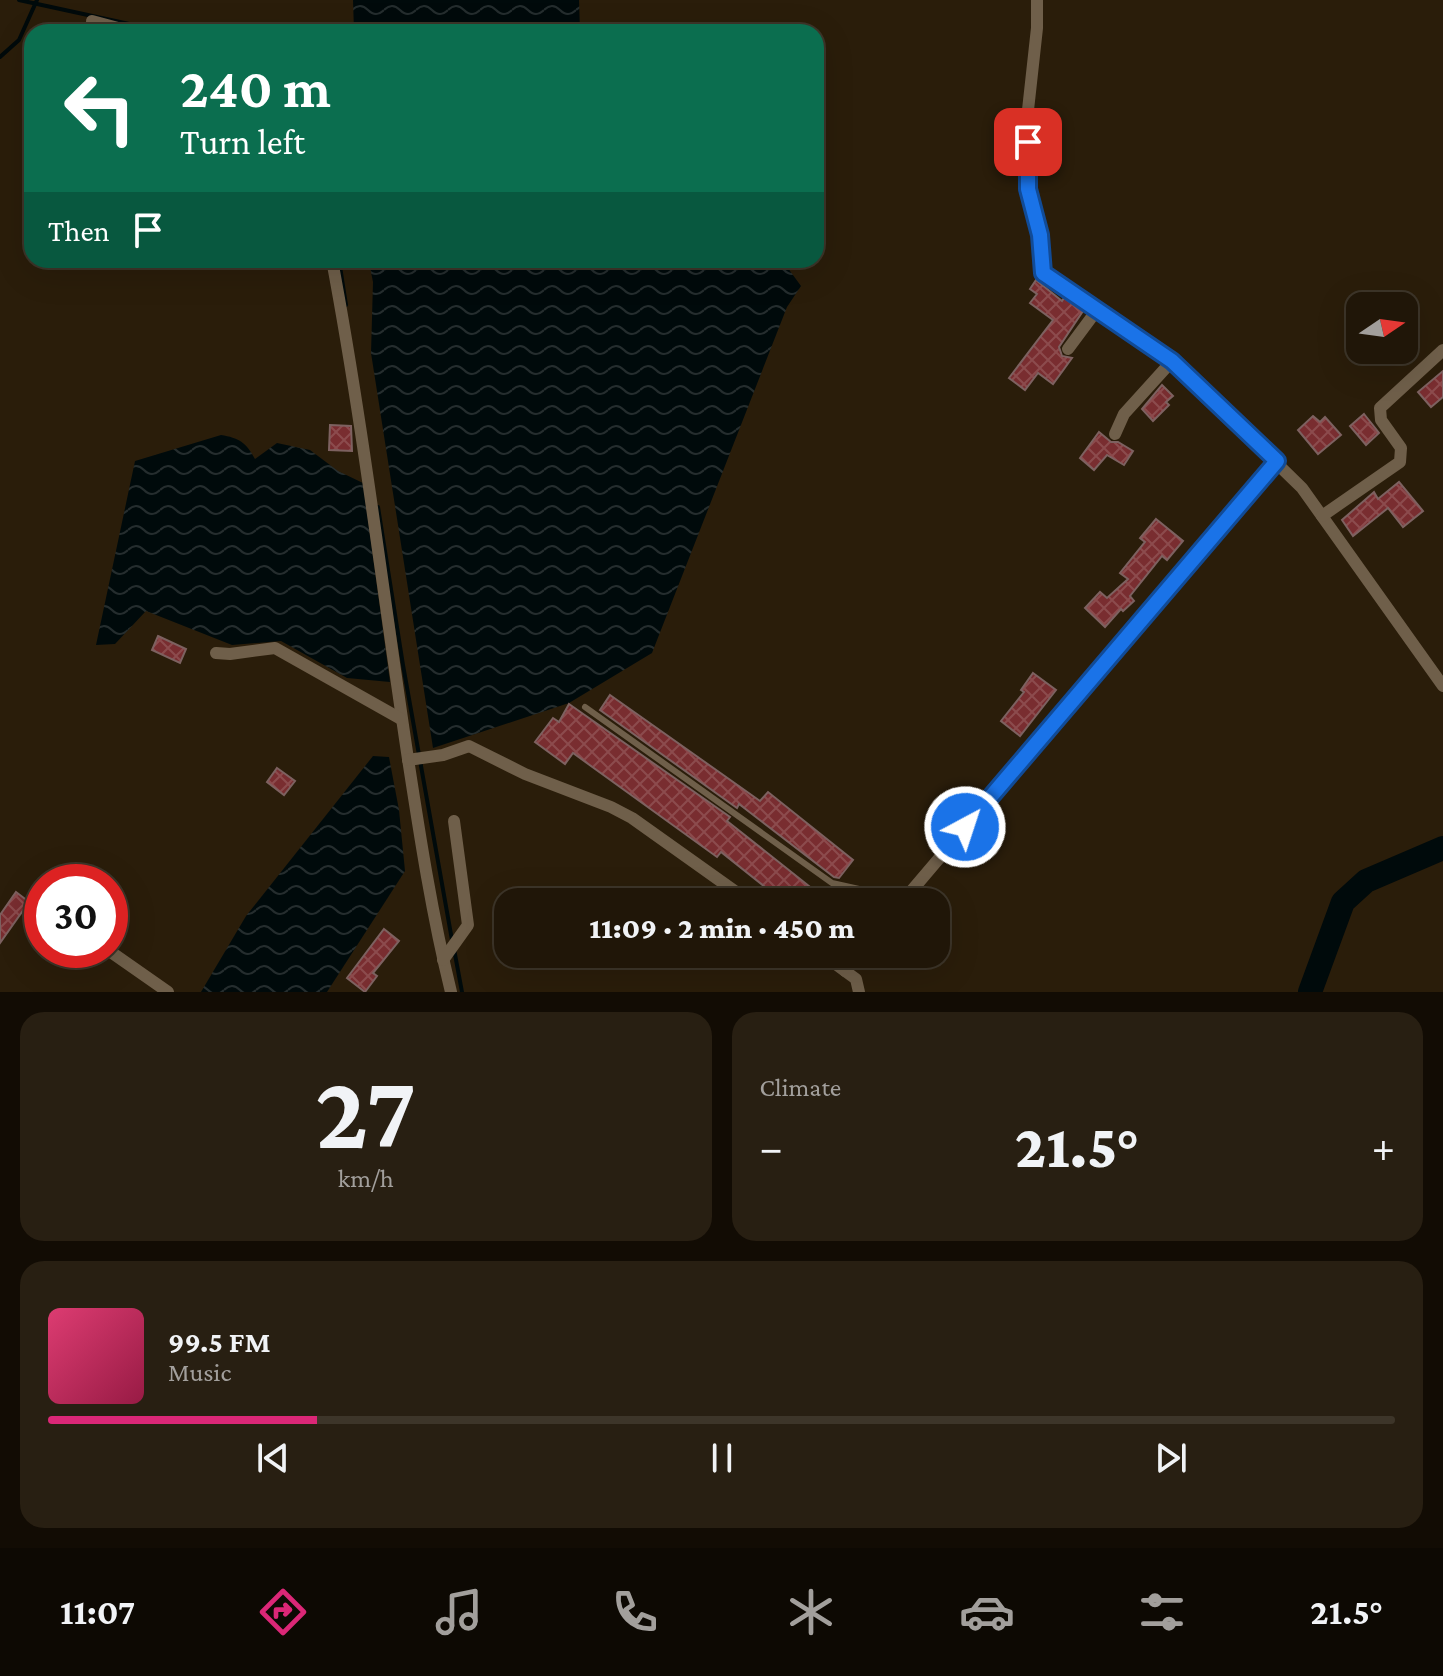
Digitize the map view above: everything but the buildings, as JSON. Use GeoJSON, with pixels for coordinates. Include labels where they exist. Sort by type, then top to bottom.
{"type":"FeatureCollection","features":[{"type":"Feature","properties":{"kind":"street"},"geometry":{"type":"LineString","coordinates":[[1037,0],[1027,119],[1028,189],[1040,235],[1043,273],[1172,361],[1277,461],[1302,488],[1443,686]]}},
{"type":"Feature","properties":{"kind":"street"},"geometry":{"type":"LineString","coordinates":[[92,21],[103,24]]}},
{"type":"Feature","properties":{"kind":"street"},"geometry":{"type":"LineString","coordinates":[[333,268],[354,378],[401,719],[416,759],[451,992]]}},
{"type":"Feature","properties":{"kind":"street"},"geometry":{"type":"LineString","coordinates":[[1068,349],[1097,310]]}},
{"type":"Feature","properties":{"kind":"street"},"geometry":{"type":"LineString","coordinates":[[1322,516],[1400,462],[1401,448],[1381,420],[1380,408],[1443,350]]}},
{"type":"Feature","properties":{"kind":"street"},"geometry":{"type":"LineString","coordinates":[[1115,434],[1124,414],[1172,361]]}},
{"type":"Feature","properties":{"kind":"street"},"geometry":{"type":"LineString","coordinates":[[914,888],[1277,461]]}},
{"type":"Feature","properties":{"kind":"street"},"geometry":{"type":"LineString","coordinates":[[216,653],[275,648],[401,719]]}},
{"type":"Feature","properties":{"kind":"street"},"geometry":{"type":"LineString","coordinates":[[416,759],[443,755],[464,746],[474,748],[525,774],[632,818],[730,888]]}},
{"type":"Feature","properties":{"kind":"street"},"geometry":{"type":"LineString","coordinates":[[447,955],[468,925],[454,821]]}},
{"type":"Feature","properties":{"kind":"street"},"geometry":{"type":"LineString","coordinates":[[128,964],[168,992]]}},
{"type":"Feature","properties":{"kind":"street"},"geometry":{"type":"LineString","coordinates":[[841,968],[856,979],[859,992]]}},
{"type":"Feature","properties":{"kind":"lane"},"geometry":{"type":"LineString","coordinates":[[585,707],[832,883],[852,888]]}},
{"type":"Feature","properties":{"kind":"water"},"geometry":{"type":"Polygon","coordinates":[[[353,0],[579,0],[580,24],[354,24],[353,0]]]}},
{"type":"Feature","properties":{"kind":"water"},"geometry":{"type":"Polygon","coordinates":[[[370,268],[788,268],[801,286],[787,307],[652,653],[569,703],[433,748],[371,353],[373,282],[370,268]]]}},
{"type":"Feature","properties":{"kind":"water"},"geometry":{"type":"Polygon","coordinates":[[[221,435],[241,442],[255,459],[277,443],[310,450],[338,471],[363,483],[390,682],[347,678],[281,641],[232,645],[146,611],[115,644],[96,645],[135,461],[221,435]]]}},
{"type":"Feature","properties":{"kind":"water"},"geometry":{"type":"Polygon","coordinates":[[[373,756],[389,757],[399,810],[405,871],[327,992],[201,992],[246,916],[373,756]]]}},
{"type":"Feature","properties":{"kind":"waterway"},"geometry":{"type":"LineString","coordinates":[[19,0],[129,24]]}},
{"type":"Feature","properties":{"kind":"waterway"},"geometry":{"type":"LineString","coordinates":[[26,24],[37,0]]}},
{"type":"Feature","properties":{"kind":"waterway"},"geometry":{"type":"LineString","coordinates":[[0,57],[19,40],[24,29]]}},
{"type":"Feature","properties":{"kind":"waterway"},"geometry":{"type":"LineString","coordinates":[[340,268],[346,305]]}},
{"type":"Feature","properties":{"kind":"waterway"},"geometry":{"type":"LineString","coordinates":[[378,507],[452,940]]}},
{"type":"Feature","properties":{"kind":"waterway"},"geometry":{"type":"LineString","coordinates":[[1310,992],[1343,902],[1366,881],[1443,848]]}},
{"type":"Feature","properties":{"kind":"waterway"},"geometry":{"type":"LineString","coordinates":[[454,949],[462,992]]}},
{"type":"Feature","properties":{"kind":"route"},"geometry":{"type":"LineString","coordinates":[[965,827],[1277,461],[1172,361],[1043,273],[1040,235],[1028,189],[1028,142]]}}]}
